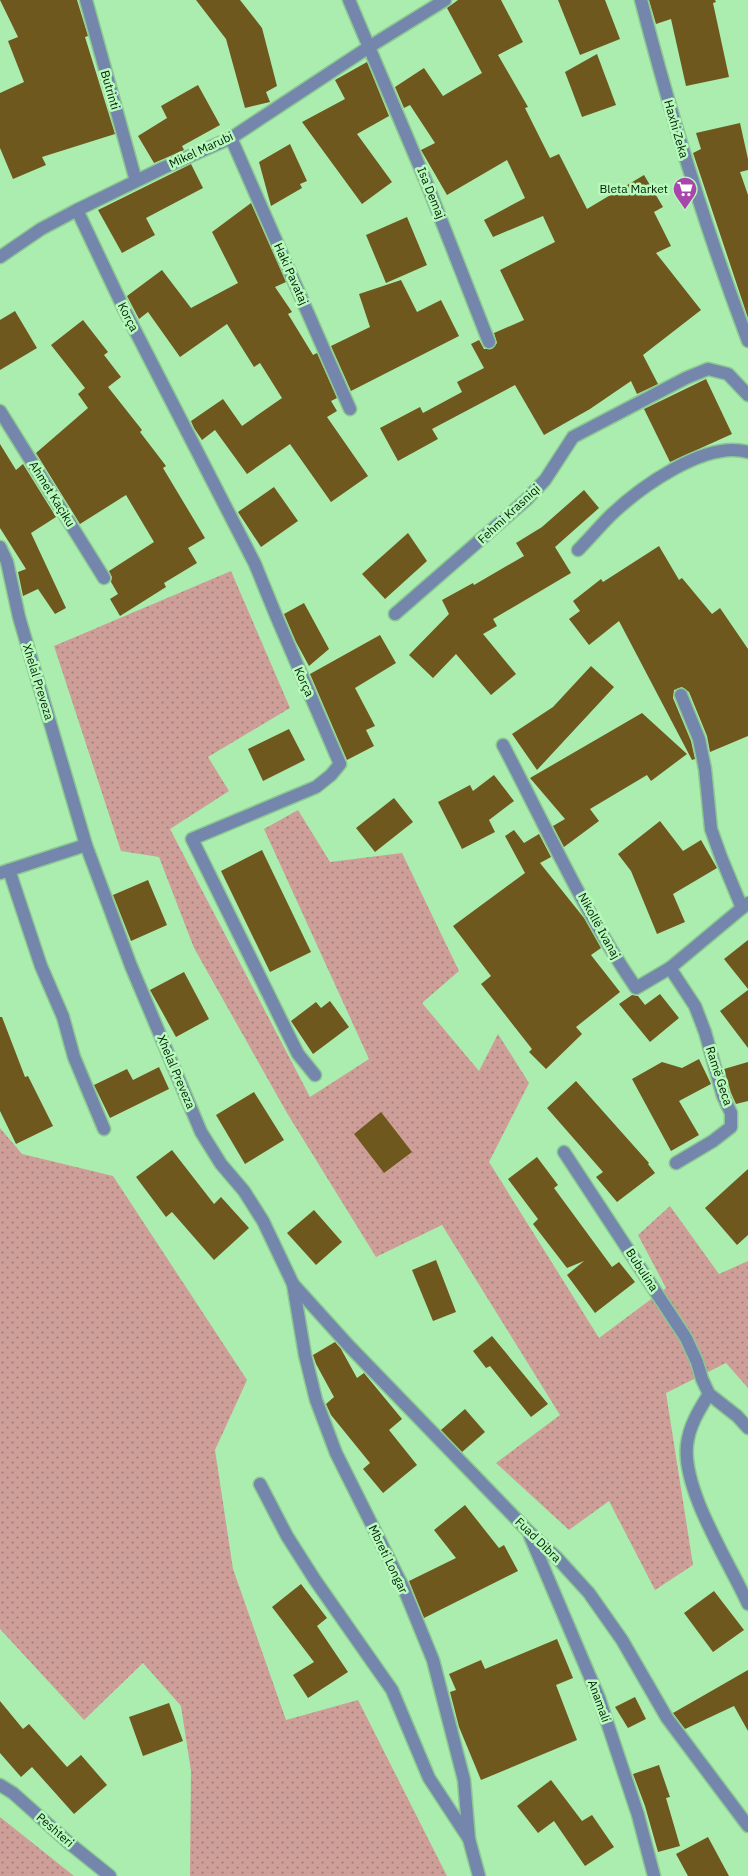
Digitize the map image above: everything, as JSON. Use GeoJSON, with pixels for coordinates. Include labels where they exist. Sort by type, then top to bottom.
{"type":"FeatureCollection","features":[{"type":"Feature","properties":{"kind":"street","name":"Butrinti"},"geometry":{"type":"LineString","coordinates":[[86,0],[136,180]]}},
{"type":"Feature","properties":{"kind":"street","name":"Isa Demaj"},"geometry":{"type":"LineString","coordinates":[[350,0],[427,184],[489,342]]}},
{"type":"Feature","properties":{"kind":"street","name":"Mikel Marubi"},"geometry":{"type":"LineString","coordinates":[[1,252],[136,180],[230,138],[445,0]]}},
{"type":"Feature","properties":{"kind":"street","name":"Haxhi Zeka"},"geometry":{"type":"LineString","coordinates":[[641,0],[687,167],[714,249],[748,341]]}},
{"type":"Feature","properties":{"kind":"street","name":"Haki Pavataj"},"geometry":{"type":"LineString","coordinates":[[230,138],[350,410]]}},
{"type":"Feature","properties":{"kind":"street","name":"Korça"},"geometry":{"type":"LineString","coordinates":[[77,210],[124,310],[255,564],[276,618],[340,764],[331,775],[316,787],[192,839],[298,1054],[315,1075]]}},
{"type":"Feature","properties":{"kind":"street","name":"Fehmi Krasniqi"},"geometry":{"type":"LineString","coordinates":[[395,614],[526,500],[545,480],[573,437],[686,378],[708,369],[728,374],[748,395]]}},
{"type":"Feature","properties":{"kind":"street","name":"Ahmet Kaçiku"},"geometry":{"type":"LineString","coordinates":[[0,411],[104,578]]}},
{"type":"Feature","properties":{"kind":"street"},"geometry":{"type":"LineString","coordinates":[[578,550],[610,516],[643,488],[682,465],[712,452],[742,450],[748,452]]}},
{"type":"Feature","properties":{"kind":"street","name":"Xhelal Preveza"},"geometry":{"type":"LineString","coordinates":[[0,547],[7,562],[19,617],[86,846],[132,966],[201,1132],[221,1164],[244,1191],[264,1221],[293,1284]]}},
{"type":"Feature","properties":{"kind":"street","name":"Nikollë Ivanaj"},"geometry":{"type":"LineString","coordinates":[[504,745],[582,895],[618,961],[636,988],[670,968],[745,906],[721,857],[712,829],[706,769],[699,739],[681,695]]}},
{"type":"Feature","properties":{"kind":"street"},"geometry":{"type":"LineString","coordinates":[[86,846],[4,871],[63,1017],[74,1057],[104,1129]]}},
{"type":"Feature","properties":{"kind":"street","name":"Ramë Geca"},"geometry":{"type":"LineString","coordinates":[[670,968],[695,1006],[705,1032],[723,1096],[731,1113],[731,1127],[676,1163]]}},
{"type":"Feature","properties":{"kind":"street","name":"Bubulina"},"geometry":{"type":"LineString","coordinates":[[564,1152],[686,1338],[710,1394],[737,1416],[748,1428]]}},
{"type":"Feature","properties":{"kind":"street","name":"Fuad Dibra"},"geometry":{"type":"LineString","coordinates":[[293,1284],[357,1355],[528,1531],[558,1559],[589,1593],[622,1640],[667,1718],[748,1826]]}},
{"type":"Feature","properties":{"kind":"street","name":"Mbreti Longar"},"geometry":{"type":"LineString","coordinates":[[293,1284],[305,1355],[316,1400],[336,1453],[404,1589],[433,1660],[464,1780],[469,1838],[479,1876]]}},
{"type":"Feature","properties":{"kind":"street"},"geometry":{"type":"LineString","coordinates":[[710,1394],[692,1422],[686,1446],[689,1479],[704,1516],[748,1604]]}},
{"type":"Feature","properties":{"kind":"street","name":"Mbreti Longar"},"geometry":{"type":"LineString","coordinates":[[260,1484],[287,1536],[315,1580],[392,1690],[429,1778],[469,1838]]}},
{"type":"Feature","properties":{"kind":"street","name":"Anamali"},"geometry":{"type":"LineString","coordinates":[[528,1531],[599,1698],[638,1815],[654,1876]]}},
{"type":"Feature","properties":{"kind":"street","name":"Peshteri"},"geometry":{"type":"LineString","coordinates":[[0,1785],[13,1793],[69,1843],[110,1876]]}},
{"type":"Feature","properties":{"kind":"shaded area"},"geometry":{"type":"Polygon","coordinates":[[[231,571],[290,708],[208,757],[229,791],[170,829],[310,1097],[369,1059],[264,829],[298,810],[330,862],[402,853],[459,971],[422,1003],[479,1071],[498,1034],[529,1083],[489,1162],[599,1338],[666,1288],[638,1235],[670,1206],[719,1274],[748,1261],[748,1388],[726,1363],[666,1393],[693,1565],[655,1590],[609,1501],[569,1530],[496,1463],[560,1415],[442,1225],[376,1257],[287,1113],[194,948],[159,857],[121,851],[54,646],[231,571]]]}},
{"type":"Feature","properties":{"kind":"shaded area"},"geometry":{"type":"Polygon","coordinates":[[[0,1128],[22,1154],[113,1176],[247,1380],[215,1450],[233,1569],[286,1720],[358,1700],[447,1876],[190,1876],[191,1771],[181,1706],[143,1663],[84,1720],[0,1629],[0,1128]]]}},
{"type":"Feature","properties":{"kind":"shaded area"},"geometry":{"type":"Polygon","coordinates":[[[0,1817],[74,1876],[0,1876],[0,1817]]]}},
{"type":"Feature","properties":{"kind":"building"},"geometry":{"type":"Polygon","coordinates":[[[0,0],[77,0],[88,36],[85,37],[115,134],[42,157],[46,165],[13,179],[0,148],[0,93],[24,82],[8,41],[18,37],[0,0]]]}},
{"type":"Feature","properties":{"kind":"building"},"geometry":{"type":"Polygon","coordinates":[[[196,0],[240,0],[262,28],[277,86],[266,92],[270,102],[245,108],[226,39],[196,0]]]}},
{"type":"Feature","properties":{"kind":"building"},"geometry":{"type":"Polygon","coordinates":[[[458,0],[501,0],[523,42],[498,55],[528,107],[525,108],[550,158],[559,154],[587,209],[644,175],[663,207],[654,212],[671,246],[656,253],[701,310],[643,355],[658,384],[637,394],[631,381],[590,409],[544,435],[515,385],[432,429],[438,439],[398,461],[380,428],[420,407],[423,413],[462,392],[457,382],[484,368],[471,344],[479,340],[484,349],[492,349],[497,343],[494,333],[524,320],[500,270],[555,242],[543,216],[493,237],[484,220],[525,198],[507,160],[447,195],[421,150],[435,143],[410,105],[404,108],[395,87],[424,68],[443,96],[482,73],[447,8],[458,0]]]}},
{"type":"Feature","properties":{"kind":"building"},"geometry":{"type":"Polygon","coordinates":[[[558,0],[605,0],[620,39],[580,55],[558,0]]]}},
{"type":"Feature","properties":{"kind":"building"},"geometry":{"type":"Polygon","coordinates":[[[649,0],[715,0],[716,2],[713,3],[729,77],[686,86],[671,19],[656,24],[649,0]]]}},
{"type":"Feature","properties":{"kind":"building"},"geometry":{"type":"Polygon","coordinates":[[[597,54],[616,105],[582,117],[565,72],[597,54]]]}},
{"type":"Feature","properties":{"kind":"building"},"geometry":{"type":"Polygon","coordinates":[[[367,62],[389,116],[357,134],[392,182],[362,204],[302,122],[345,99],[335,80],[367,62]]]}},
{"type":"Feature","properties":{"kind":"building"},"geometry":{"type":"Polygon","coordinates":[[[198,85],[220,125],[182,146],[184,150],[154,163],[138,136],[167,118],[161,106],[198,85]]]}},
{"type":"Feature","properties":{"kind":"building"},"geometry":{"type":"Polygon","coordinates":[[[740,123],[748,159],[748,170],[740,172],[748,195],[748,318],[693,153],[701,149],[696,133],[740,123]]]}},
{"type":"Feature","properties":{"kind":"building"},"geometry":{"type":"Polygon","coordinates":[[[290,144],[307,181],[300,184],[302,188],[271,206],[259,162],[290,144]]]}},
{"type":"Feature","properties":{"kind":"building"},"geometry":{"type":"Polygon","coordinates":[[[191,164],[203,188],[146,218],[155,235],[122,253],[98,210],[191,164]]]}},
{"type":"Feature","properties":{"kind":"building"},"geometry":{"type":"Polygon","coordinates":[[[251,203],[286,282],[275,287],[292,312],[288,314],[313,355],[317,353],[337,398],[331,401],[337,411],[327,417],[368,476],[331,502],[290,444],[247,474],[215,430],[202,440],[194,428],[191,421],[223,399],[242,426],[282,398],[260,363],[254,367],[227,324],[180,357],[148,312],[139,319],[127,296],[162,270],[191,308],[238,283],[212,232],[251,203]]]}},
{"type":"Feature","properties":{"kind":"building"},"geometry":{"type":"Polygon","coordinates":[[[407,217],[427,265],[386,283],[366,235],[407,217]]]}},
{"type":"Feature","properties":{"kind":"building"},"geometry":{"type":"Polygon","coordinates":[[[401,280],[417,312],[441,300],[459,336],[351,391],[331,346],[370,327],[359,294],[401,280]]]}},
{"type":"Feature","properties":{"kind":"building"},"geometry":{"type":"Polygon","coordinates":[[[15,311],[37,348],[0,370],[0,320],[15,311]]]}},
{"type":"Feature","properties":{"kind":"building"},"geometry":{"type":"Polygon","coordinates":[[[83,320],[108,352],[104,355],[121,377],[108,387],[142,430],[140,432],[166,466],[163,468],[205,538],[188,548],[197,563],[164,583],[166,587],[120,616],[110,599],[118,594],[111,582],[112,577],[109,571],[154,542],[126,495],[80,524],[36,453],[88,408],[78,394],[85,388],[51,345],[83,320]]]}},
{"type":"Feature","properties":{"kind":"building"},"geometry":{"type":"Polygon","coordinates":[[[706,379],[732,434],[670,462],[644,409],[706,379]]]}},
{"type":"Feature","properties":{"kind":"building"},"geometry":{"type":"Polygon","coordinates":[[[0,444],[16,470],[23,464],[56,517],[31,533],[66,608],[55,614],[38,589],[23,596],[18,572],[26,569],[0,528],[0,444]]]}},
{"type":"Feature","properties":{"kind":"building"},"geometry":{"type":"Polygon","coordinates":[[[274,487],[298,521],[261,547],[238,512],[274,487]]]}},
{"type":"Feature","properties":{"kind":"building"},"geometry":{"type":"Polygon","coordinates":[[[584,490],[599,508],[555,547],[571,573],[493,619],[497,626],[483,634],[516,674],[491,695],[456,654],[433,678],[409,655],[449,614],[442,600],[473,583],[474,585],[524,556],[516,543],[542,527],[584,490]]]}},
{"type":"Feature","properties":{"kind":"building"},"geometry":{"type":"Polygon","coordinates":[[[408,533],[427,561],[385,599],[362,574],[408,533]]]}},
{"type":"Feature","properties":{"kind":"building"},"geometry":{"type":"Polygon","coordinates":[[[659,546],[679,580],[682,578],[712,614],[720,608],[748,649],[748,736],[710,752],[707,736],[689,692],[682,687],[674,690],[673,698],[691,741],[695,759],[692,760],[619,621],[589,645],[569,619],[580,611],[573,601],[601,579],[603,582],[659,546]]]}},
{"type":"Feature","properties":{"kind":"building"},"geometry":{"type":"Polygon","coordinates":[[[304,603],[329,649],[309,666],[284,614],[304,603]]]}},
{"type":"Feature","properties":{"kind":"building"},"geometry":{"type":"Polygon","coordinates":[[[380,635],[396,663],[355,688],[375,726],[366,730],[374,746],[347,760],[310,674],[380,635]]]}},
{"type":"Feature","properties":{"kind":"building"},"geometry":{"type":"Polygon","coordinates":[[[591,666],[614,687],[537,770],[512,734],[553,707],[591,666]]]}},
{"type":"Feature","properties":{"kind":"building"},"geometry":{"type":"Polygon","coordinates":[[[642,713],[687,754],[651,781],[647,775],[590,809],[599,821],[564,847],[553,826],[565,819],[530,778],[642,713]]]}},
{"type":"Feature","properties":{"kind":"building"},"geometry":{"type":"Polygon","coordinates":[[[289,729],[305,760],[263,781],[248,749],[289,729]]]}},
{"type":"Feature","properties":{"kind":"building"},"geometry":{"type":"Polygon","coordinates":[[[494,775],[514,801],[489,820],[495,832],[462,849],[438,802],[470,785],[473,791],[494,775]]]}},
{"type":"Feature","properties":{"kind":"building"},"geometry":{"type":"Polygon","coordinates":[[[394,798],[413,822],[375,852],[356,828],[394,798]]]}},
{"type":"Feature","properties":{"kind":"building"},"geometry":{"type":"Polygon","coordinates":[[[660,821],[683,851],[701,840],[717,868],[673,894],[685,922],[657,934],[631,871],[618,854],[660,821]]]}},
{"type":"Feature","properties":{"kind":"building"},"geometry":{"type":"Polygon","coordinates":[[[514,830],[524,843],[539,834],[551,857],[540,863],[584,918],[601,948],[591,955],[620,992],[576,1027],[582,1034],[546,1069],[529,1052],[532,1049],[481,984],[491,976],[453,926],[525,873],[505,836],[514,830]]]}},
{"type":"Feature","properties":{"kind":"building"},"geometry":{"type":"Polygon","coordinates":[[[262,850],[311,952],[270,972],[221,871],[262,850]]]}},
{"type":"Feature","properties":{"kind":"building"},"geometry":{"type":"Polygon","coordinates":[[[148,880],[167,925],[131,941],[113,895],[148,880]]]}},
{"type":"Feature","properties":{"kind":"building"},"geometry":{"type":"Polygon","coordinates":[[[748,940],[748,989],[724,959],[748,940]]]}},
{"type":"Feature","properties":{"kind":"building"},"geometry":{"type":"Polygon","coordinates":[[[184,972],[209,1019],[176,1037],[150,990],[184,972]]]}},
{"type":"Feature","properties":{"kind":"building"},"geometry":{"type":"Polygon","coordinates":[[[748,990],[748,1048],[720,1011],[748,990]]]}},
{"type":"Feature","properties":{"kind":"building"},"geometry":{"type":"Polygon","coordinates":[[[660,994],[679,1018],[650,1042],[619,1004],[632,995],[638,996],[645,1005],[660,994]]]}},
{"type":"Feature","properties":{"kind":"building"},"geometry":{"type":"Polygon","coordinates":[[[330,1001],[349,1027],[313,1054],[291,1021],[316,1002],[321,1008],[330,1001]]]}},
{"type":"Feature","properties":{"kind":"building"},"geometry":{"type":"Polygon","coordinates":[[[0,1017],[2,1017],[25,1077],[28,1076],[53,1126],[16,1144],[0,1111],[0,1017]]]}},
{"type":"Feature","properties":{"kind":"building"},"geometry":{"type":"Polygon","coordinates":[[[699,1059],[711,1084],[679,1101],[699,1135],[671,1151],[632,1079],[662,1062],[682,1068],[699,1059]]]}},
{"type":"Feature","properties":{"kind":"building"},"geometry":{"type":"Polygon","coordinates":[[[748,1062],[748,1101],[736,1104],[724,1069],[748,1062]]]}},
{"type":"Feature","properties":{"kind":"building"},"geometry":{"type":"Polygon","coordinates":[[[159,1067],[169,1089],[110,1118],[94,1085],[127,1069],[133,1080],[159,1067]]]}},
{"type":"Feature","properties":{"kind":"building"},"geometry":{"type":"Polygon","coordinates":[[[576,1081],[649,1163],[655,1173],[617,1202],[596,1177],[603,1172],[547,1108],[576,1081]]]}},
{"type":"Feature","properties":{"kind":"building"},"geometry":{"type":"Polygon","coordinates":[[[254,1092],[284,1140],[245,1164],[216,1115],[254,1092]]]}},
{"type":"Feature","properties":{"kind":"building"},"geometry":{"type":"Polygon","coordinates":[[[381,1112],[412,1152],[384,1173],[354,1134],[381,1112]]]}},
{"type":"Feature","properties":{"kind":"building"},"geometry":{"type":"Polygon","coordinates":[[[172,1150],[214,1204],[221,1197],[249,1228],[214,1260],[172,1212],[166,1217],[136,1177],[172,1150]]]}},
{"type":"Feature","properties":{"kind":"building"},"geometry":{"type":"Polygon","coordinates":[[[537,1157],[558,1185],[554,1188],[612,1267],[619,1262],[635,1282],[595,1313],[567,1275],[584,1261],[567,1268],[533,1224],[538,1219],[508,1179],[537,1157]]]}},
{"type":"Feature","properties":{"kind":"building"},"geometry":{"type":"Polygon","coordinates":[[[748,1169],[748,1235],[737,1245],[705,1208],[748,1169]]]}},
{"type":"Feature","properties":{"kind":"building"},"geometry":{"type":"Polygon","coordinates":[[[314,1210],[342,1242],[316,1265],[287,1233],[314,1210]]]}},
{"type":"Feature","properties":{"kind":"building"},"geometry":{"type":"Polygon","coordinates":[[[436,1260],[456,1312],[433,1321],[412,1270],[436,1260]]]}},
{"type":"Feature","properties":{"kind":"building"},"geometry":{"type":"Polygon","coordinates":[[[492,1336],[548,1404],[531,1417],[490,1366],[486,1368],[473,1351],[492,1336]]]}},
{"type":"Feature","properties":{"kind":"building"},"geometry":{"type":"Polygon","coordinates":[[[335,1342],[357,1378],[364,1373],[402,1419],[389,1430],[417,1465],[383,1493],[363,1469],[370,1463],[331,1415],[326,1404],[334,1397],[313,1355],[335,1342]]]}},
{"type":"Feature","properties":{"kind":"building"},"geometry":{"type":"Polygon","coordinates":[[[465,1409],[485,1432],[462,1452],[441,1430],[465,1409]]]}},
{"type":"Feature","properties":{"kind":"building"},"geometry":{"type":"Polygon","coordinates":[[[465,1505],[499,1548],[504,1545],[518,1571],[424,1618],[409,1581],[456,1558],[434,1530],[465,1505]]]}},
{"type":"Feature","properties":{"kind":"building"},"geometry":{"type":"Polygon","coordinates":[[[301,1584],[327,1618],[317,1626],[348,1672],[308,1698],[293,1675],[314,1662],[272,1607],[301,1584]]]}},
{"type":"Feature","properties":{"kind":"building"},"geometry":{"type":"Polygon","coordinates":[[[714,1591],[744,1630],[713,1652],[684,1613],[714,1591]]]}},
{"type":"Feature","properties":{"kind":"building"},"geometry":{"type":"Polygon","coordinates":[[[557,1639],[573,1678],[556,1685],[577,1740],[481,1780],[459,1727],[450,1692],[456,1690],[449,1674],[481,1660],[485,1669],[557,1639]]]}},
{"type":"Feature","properties":{"kind":"building"},"geometry":{"type":"Polygon","coordinates":[[[748,1670],[748,1731],[734,1706],[685,1729],[673,1713],[748,1670]]]}},
{"type":"Feature","properties":{"kind":"building"},"geometry":{"type":"Polygon","coordinates":[[[635,1697],[646,1719],[628,1728],[615,1707],[635,1697]]]}},
{"type":"Feature","properties":{"kind":"building"},"geometry":{"type":"Polygon","coordinates":[[[0,1701],[23,1729],[29,1724],[67,1767],[81,1755],[107,1785],[74,1814],[32,1767],[21,1777],[0,1753],[0,1701]]]}},
{"type":"Feature","properties":{"kind":"building"},"geometry":{"type":"Polygon","coordinates":[[[169,1703],[183,1741],[143,1756],[129,1717],[169,1703]]]}},
{"type":"Feature","properties":{"kind":"building"},"geometry":{"type":"Polygon","coordinates":[[[659,1765],[670,1797],[666,1798],[680,1846],[658,1852],[645,1806],[633,1774],[659,1765]]]}},
{"type":"Feature","properties":{"kind":"building"},"geometry":{"type":"Polygon","coordinates":[[[551,1780],[582,1821],[592,1815],[614,1847],[585,1866],[554,1821],[538,1833],[517,1806],[551,1780]]]}},
{"type":"Feature","properties":{"kind":"building"},"geometry":{"type":"Polygon","coordinates":[[[708,1837],[729,1876],[688,1876],[676,1854],[708,1837]]]}},
{"type":"Feature","properties":{"kind":"place","name":"Bleta Market"},"geometry":{"type":"Point","coordinates":[685,210]}}]}
